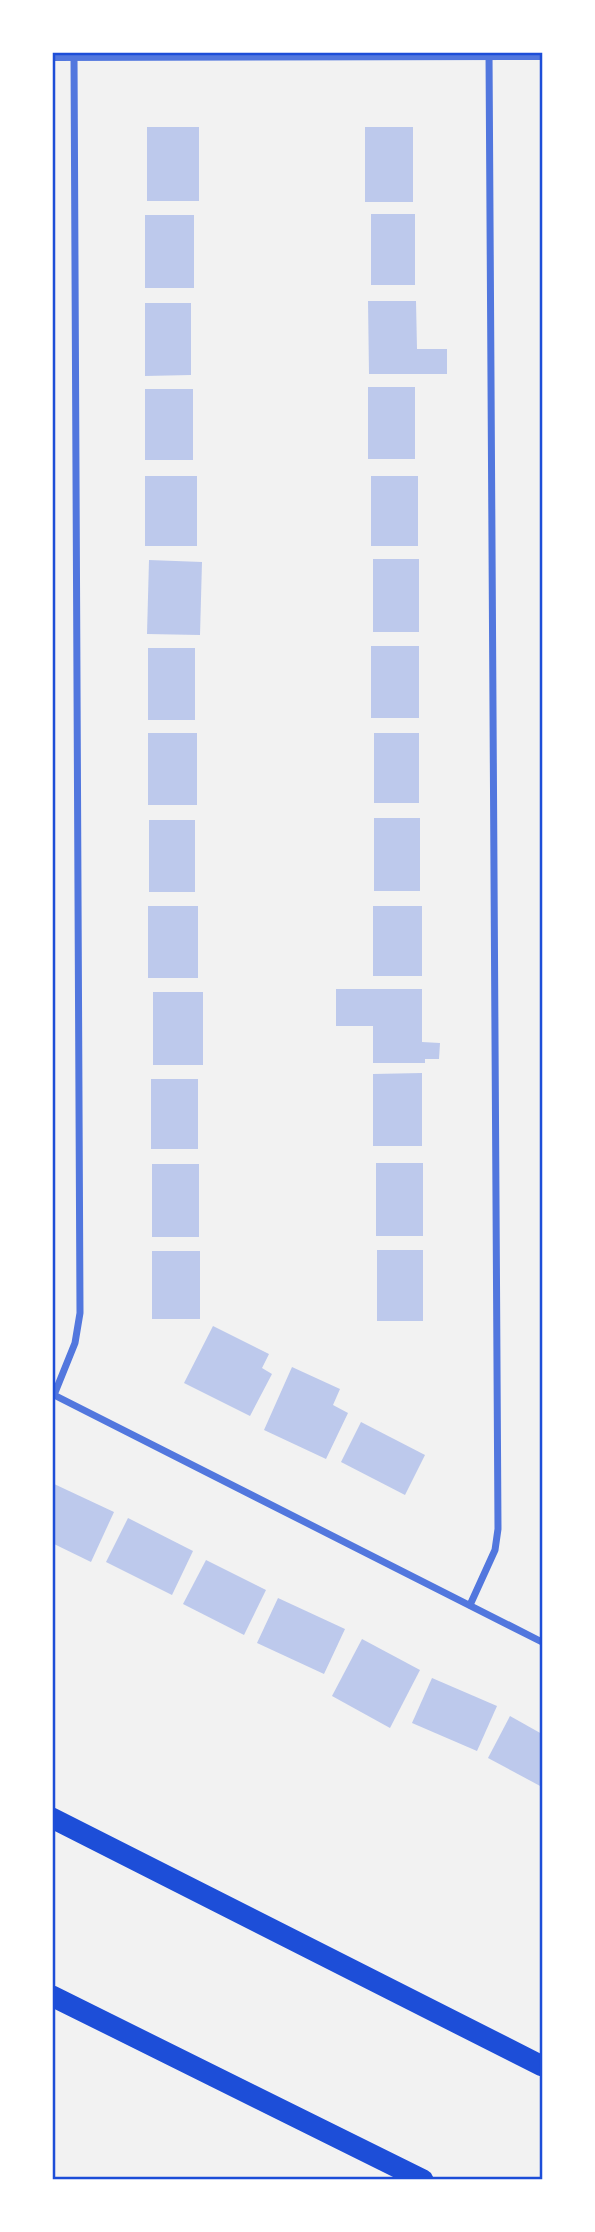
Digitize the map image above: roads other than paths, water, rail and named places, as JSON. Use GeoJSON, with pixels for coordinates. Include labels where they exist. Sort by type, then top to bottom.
{"type":"FeatureCollection","features":[{"type":"Feature","properties":{"kind":"highway"},"geometry":{"type":"LineString","coordinates":[[52,1818],[542,2066]]}},
{"type":"Feature","properties":{"kind":"highway"},"geometry":{"type":"LineString","coordinates":[[52,1996],[423,2179]]}},
{"type":"Feature","properties":{"kind":"street"},"geometry":{"type":"LineString","coordinates":[[470,1605],[495,1550],[498,1529],[489,53]]}},
{"type":"Feature","properties":{"kind":"street"},"geometry":{"type":"LineString","coordinates":[[52,55],[542,54]]}},
{"type":"Feature","properties":{"kind":"street"},"geometry":{"type":"LineString","coordinates":[[74,55],[80,1312],[75,1343],[53,1394],[542,1642]]}}]}
